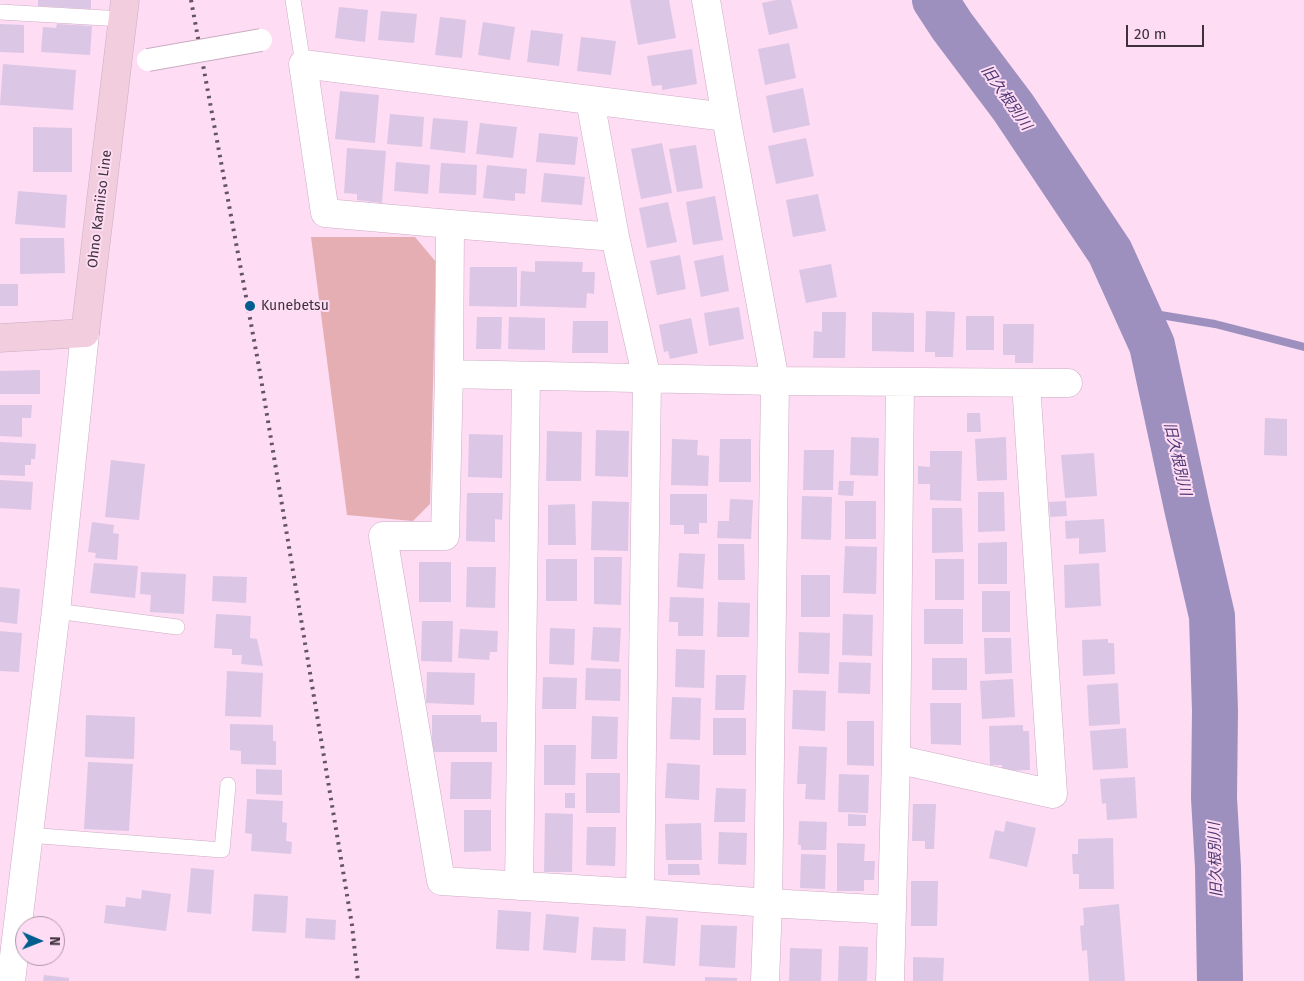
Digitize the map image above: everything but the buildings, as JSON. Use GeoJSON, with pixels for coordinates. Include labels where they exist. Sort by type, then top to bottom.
{"type":"FeatureCollection","features":[{"type":"Feature","properties":{"kind":"main road","name":"Ohno Kamiiso Line"},"geometry":{"type":"LineString","coordinates":[[85,333],[124,10]]}},
{"type":"Feature","properties":{"kind":"main road"},"geometry":{"type":"LineString","coordinates":[[0,338],[85,333]]}},
{"type":"Feature","properties":{"kind":"street"},"geometry":{"type":"LineString","coordinates":[[706,0],[775,381],[768,903],[765,981]]}},
{"type":"Feature","properties":{"kind":"street"},"geometry":{"type":"LineString","coordinates":[[148,60],[261,40]]}},
{"type":"Feature","properties":{"kind":"street"},"geometry":{"type":"LineString","coordinates":[[615,237],[325,213],[303,64],[726,117]]}},
{"type":"Feature","properties":{"kind":"street"},"geometry":{"type":"LineString","coordinates":[[590,100],[615,237],[647,379],[640,893]]}},
{"type":"Feature","properties":{"kind":"street"},"geometry":{"type":"LineString","coordinates":[[450,224],[445,536],[384,536],[441,881],[892,910]]}},
{"type":"Feature","properties":{"kind":"street"},"geometry":{"type":"LineString","coordinates":[[11,981],[56,611],[85,333]]}},
{"type":"Feature","properties":{"kind":"street"},"geometry":{"type":"LineString","coordinates":[[449,374],[775,381],[1068,383]]}},
{"type":"Feature","properties":{"kind":"street"},"geometry":{"type":"LineString","coordinates":[[519,886],[526,376]]}},
{"type":"Feature","properties":{"kind":"street"},"geometry":{"type":"LineString","coordinates":[[890,981],[896,759],[900,382]]}},
{"type":"Feature","properties":{"kind":"street"},"geometry":{"type":"LineString","coordinates":[[896,759],[1054,794],[1026,383]]}},
{"type":"Feature","properties":{"kind":"lane"},"geometry":{"type":"LineString","coordinates":[[293,0],[303,64]]}},
{"type":"Feature","properties":{"kind":"lane"},"geometry":{"type":"LineString","coordinates":[[0,12],[124,10]]}},
{"type":"Feature","properties":{"kind":"lane"},"geometry":{"type":"LineString","coordinates":[[56,611],[177,627]]}},
{"type":"Feature","properties":{"kind":"lane"},"geometry":{"type":"LineString","coordinates":[[28,835],[222,850],[228,785]]}},
{"type":"Feature","properties":{"kind":"shaded area"},"geometry":{"type":"Polygon","coordinates":[[[311,237],[415,237],[436,262],[430,504],[413,521],[347,515],[311,237]]]}},
{"type":"Feature","properties":{"kind":"waterway","name":"旧久根別川"},"geometry":{"type":"LineString","coordinates":[[935,0],[952,26],[1013,107],[1110,252],[1152,345],[1212,616],[1215,711],[1214,798],[1218,867],[1220,981]]}},
{"type":"Feature","properties":{"kind":"waterway"},"geometry":{"type":"LineString","coordinates":[[1136,311],[1215,324],[1304,347]]}},
{"type":"Feature","properties":{"kind":"railway"},"geometry":{"type":"LineString","coordinates":[[191,0],[259,367],[352,925],[358,981]]}},
{"type":"Feature","properties":{"kind":"place","name":"Kunebetsu"},"geometry":{"type":"Point","coordinates":[250,306]}}]}
